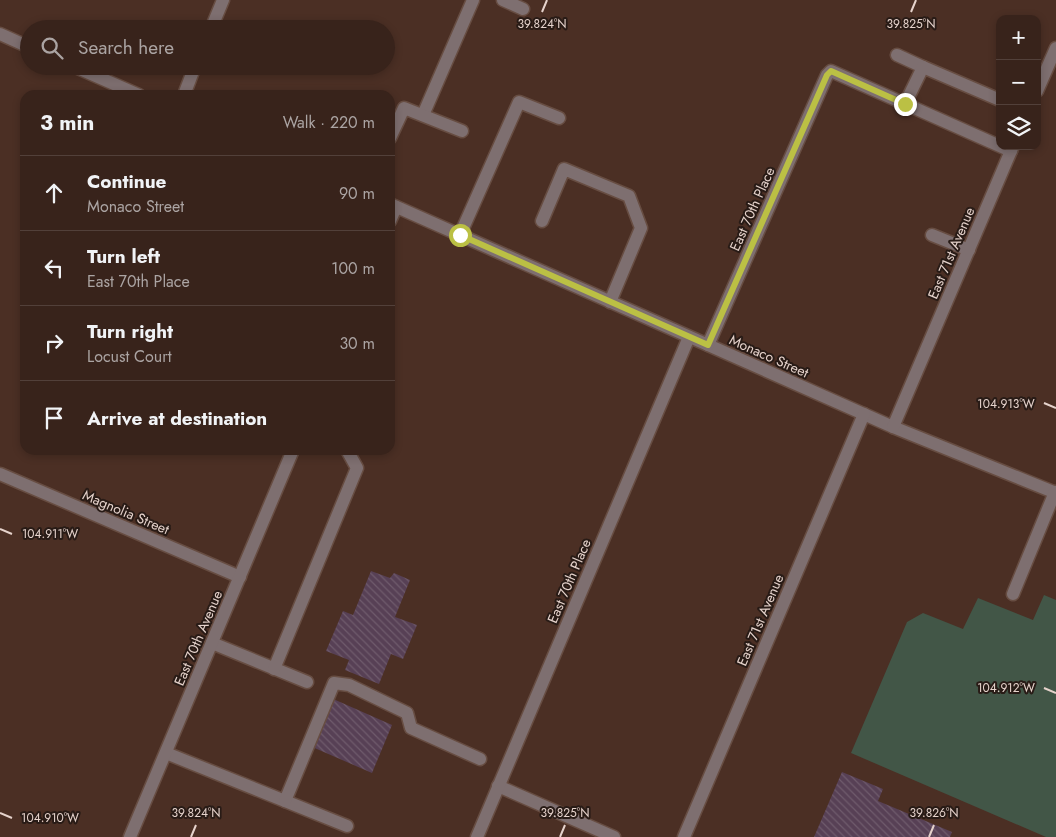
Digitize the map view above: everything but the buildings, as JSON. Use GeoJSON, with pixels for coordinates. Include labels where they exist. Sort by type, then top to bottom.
{"type":"FeatureCollection","features":[{"type":"Feature","properties":{"kind":"street"},"geometry":{"type":"LineString","coordinates":[[215,20],[223,0]]}},
{"type":"Feature","properties":{"kind":"street"},"geometry":{"type":"LineString","coordinates":[[423,115],[472,0]]}},
{"type":"Feature","properties":{"kind":"street"},"geometry":{"type":"LineString","coordinates":[[504,0],[523,9]]}},
{"type":"Feature","properties":{"kind":"street"},"geometry":{"type":"LineString","coordinates":[[0,34],[20,43]]}},
{"type":"Feature","properties":{"kind":"street"},"geometry":{"type":"LineString","coordinates":[[1041,82],[1056,48]]}},
{"type":"Feature","properties":{"kind":"street"},"geometry":{"type":"LineString","coordinates":[[897,55],[996,98]]}},
{"type":"Feature","properties":{"kind":"street"},"geometry":{"type":"LineString","coordinates":[[922,67],[905,104],[996,142]]}},
{"type":"Feature","properties":{"kind":"street","name":"East 70th Place"},"geometry":{"type":"LineString","coordinates":[[708,345],[827,75],[831,71],[905,104]]}},
{"type":"Feature","properties":{"kind":"street"},"geometry":{"type":"LineString","coordinates":[[93,75],[127,90]]}},
{"type":"Feature","properties":{"kind":"street"},"geometry":{"type":"LineString","coordinates":[[186,90],[192,75]]}},
{"type":"Feature","properties":{"kind":"street"},"geometry":{"type":"LineString","coordinates":[[460,235],[519,102],[559,118]]}},
{"type":"Feature","properties":{"kind":"street"},"geometry":{"type":"LineString","coordinates":[[395,127],[404,108],[462,131]]}},
{"type":"Feature","properties":{"kind":"street","name":"East 71st Avenue"},"geometry":{"type":"LineString","coordinates":[[893,427],[1012,150]]}},
{"type":"Feature","properties":{"kind":"street"},"geometry":{"type":"LineString","coordinates":[[542,221],[564,169],[629,196],[641,228],[610,302]]}},
{"type":"Feature","properties":{"kind":"street","name":"Monaco Street"},"geometry":{"type":"LineString","coordinates":[[395,206],[893,427],[1056,492]]}},
{"type":"Feature","properties":{"kind":"street"},"geometry":{"type":"LineString","coordinates":[[932,235],[969,250]]}},
{"type":"Feature","properties":{"kind":"street","name":"East 70th Place"},"geometry":{"type":"LineString","coordinates":[[477,837],[689,337]]}},
{"type":"Feature","properties":{"kind":"street","name":"East 71st Avenue"},"geometry":{"type":"LineString","coordinates":[[684,837],[864,414]]}},
{"type":"Feature","properties":{"kind":"street","name":"East 70th Avenue"},"geometry":{"type":"LineString","coordinates":[[130,837],[291,455]]}},
{"type":"Feature","properties":{"kind":"street"},"geometry":{"type":"LineString","coordinates":[[274,669],[356,468],[350,455]]}},
{"type":"Feature","properties":{"kind":"street","name":"Magnolia Street"},"geometry":{"type":"LineString","coordinates":[[0,474],[240,577]]}},
{"type":"Feature","properties":{"kind":"street"},"geometry":{"type":"LineString","coordinates":[[1013,594],[1056,492]]}},
{"type":"Feature","properties":{"kind":"street"},"geometry":{"type":"LineString","coordinates":[[212,643],[307,682]]}},
{"type":"Feature","properties":{"kind":"street"},"geometry":{"type":"LineString","coordinates":[[285,801],[334,683],[349,685],[407,713],[411,728],[480,759]]}},
{"type":"Feature","properties":{"kind":"street"},"geometry":{"type":"LineString","coordinates":[[166,753],[347,826]]}},
{"type":"Feature","properties":{"kind":"street"},"geometry":{"type":"LineString","coordinates":[[498,786],[614,837]]}},
{"type":"Feature","properties":{"kind":"green space"},"geometry":{"type":"Polygon","coordinates":[[[1044,595],[1056,600],[1056,837],[1046,837],[851,753],[907,622],[923,613],[963,629],[978,598],[1033,620],[1044,595]]]}},
{"type":"Feature","properties":{"kind":"route"},"geometry":{"type":"LineString","coordinates":[[460,235],[708,345],[827,75],[831,71],[905,104]]}}]}
